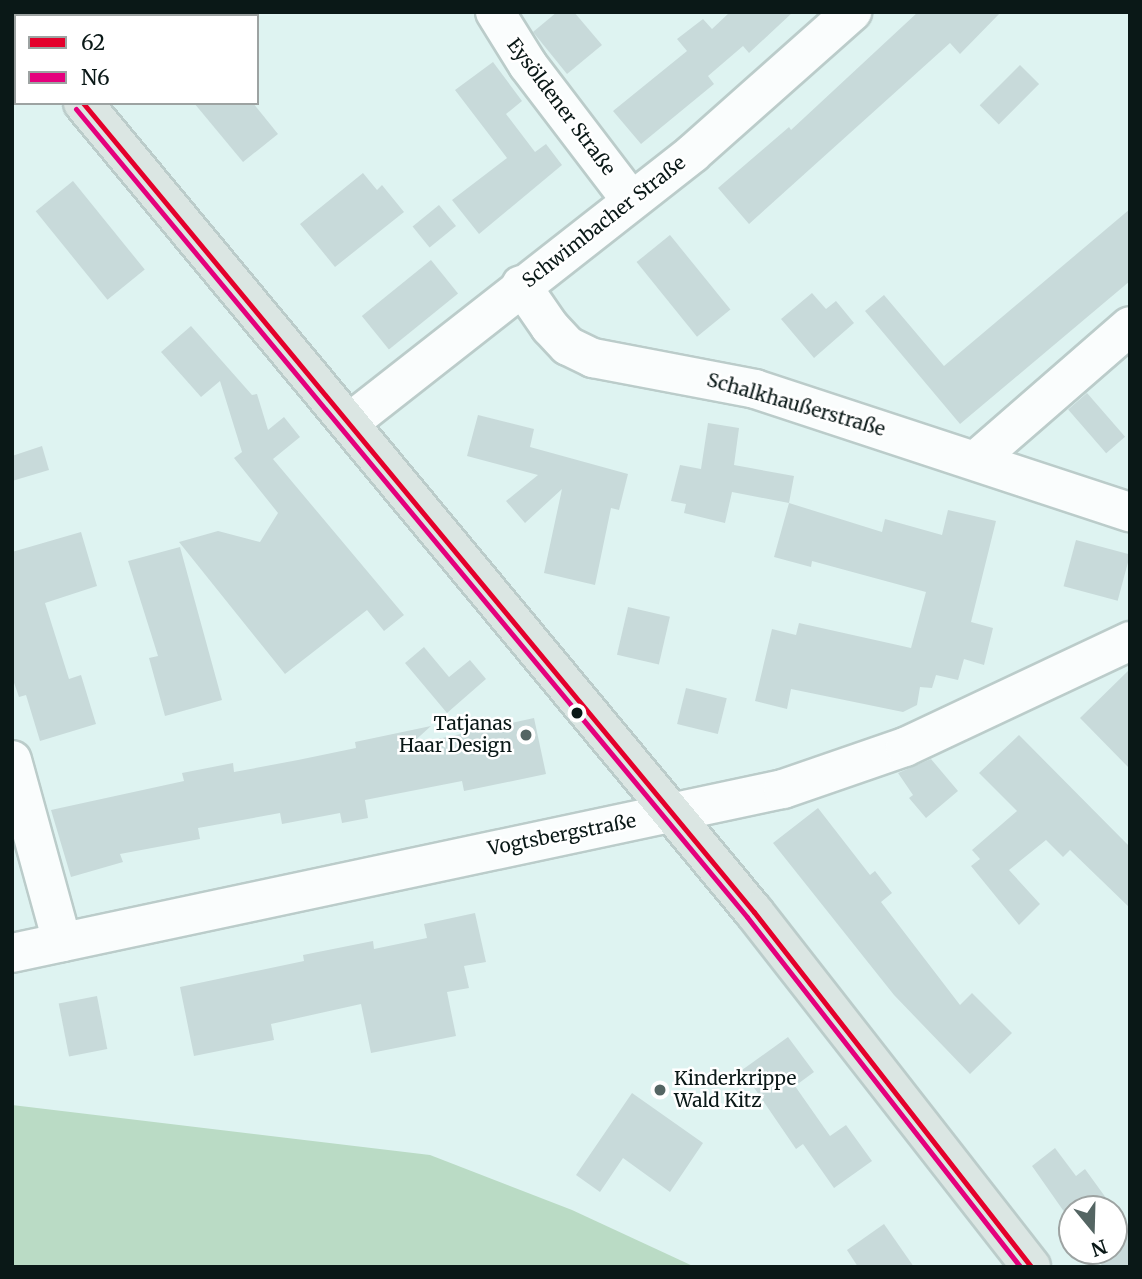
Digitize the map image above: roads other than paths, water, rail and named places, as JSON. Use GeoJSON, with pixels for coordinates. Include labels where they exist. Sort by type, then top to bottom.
{"type":"FeatureCollection","features":[{"type":"Feature","properties":{"kind":"main road"},"geometry":{"type":"LineString","coordinates":[[85,105],[672,814],[1031,1267]]}},
{"type":"Feature","properties":{"kind":"street","name":"Eysöldener Straße"},"geometry":{"type":"LineString","coordinates":[[495,12],[528,65],[631,200]]}},
{"type":"Feature","properties":{"kind":"street","name":"Schwimbacher Straße"},"geometry":{"type":"LineString","coordinates":[[349,423],[767,90],[852,12]]}},
{"type":"Feature","properties":{"kind":"street","name":"Schalkhaußerstraße"},"geometry":{"type":"LineString","coordinates":[[521,285],[550,327],[568,346],[593,358],[755,389],[1130,512]]}},
{"type":"Feature","properties":{"kind":"street"},"geometry":{"type":"LineString","coordinates":[[975,460],[1130,326]]}},
{"type":"Feature","properties":{"kind":"street","name":"Vogtsbergstraße"},"geometry":{"type":"LineString","coordinates":[[12,953],[584,828],[672,814],[829,776],[971,718],[1130,641]]}},
{"type":"Feature","properties":{"kind":"street"},"geometry":{"type":"LineString","coordinates":[[12,760],[62,942]]}},
{"type":"Feature","properties":{"kind":"place","name":"Tatjanas Haar Design"},"geometry":{"type":"Point","coordinates":[526,735]}},
{"type":"Feature","properties":{"kind":"place","name":"Kinderkrippe Wald Kitz"},"geometry":{"type":"Point","coordinates":[660,1090]}}]}
